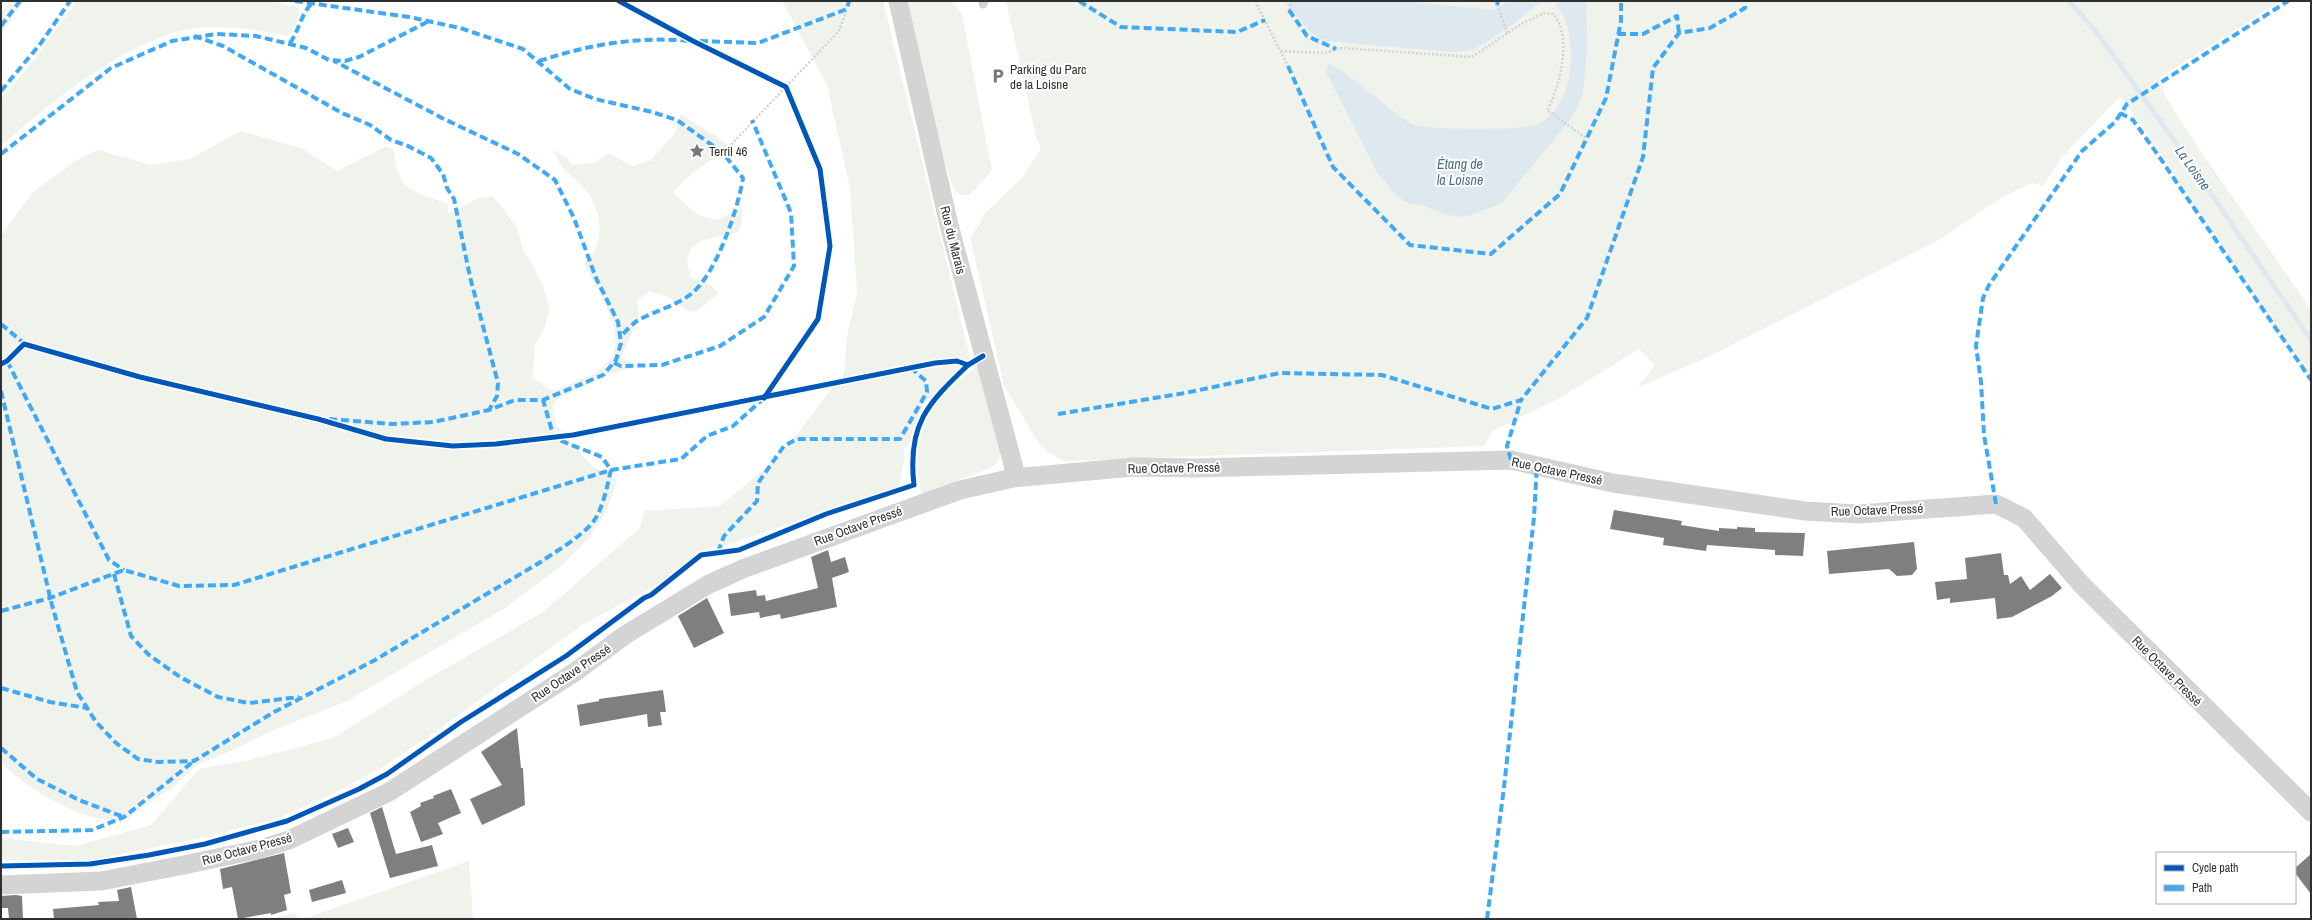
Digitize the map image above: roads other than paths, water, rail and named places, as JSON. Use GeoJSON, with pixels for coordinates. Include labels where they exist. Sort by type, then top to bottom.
{"type":"FeatureCollection","features":[{"type":"Feature","properties":{"kind":"street","name":"Rue du Marais"},"geometry":{"type":"LineString","coordinates":[[898,1],[949,225],[1014,468],[1013,478]]}},
{"type":"Feature","properties":{"kind":"street","name":"Rue Octave Pressé"},"geometry":{"type":"LineString","coordinates":[[1,885],[101,881],[184,866],[260,849],[289,840],[373,800],[422,772],[575,672],[625,635],[709,584],[745,568],[960,490],[1013,478],[1133,467],[1198,468],[1511,460],[1613,483],[1805,511],[1859,514],[1996,504],[2024,518],[2081,584],[2311,812]]}},
{"type":"Feature","properties":{"kind":"water","name":"Étang de la Loisne"},"geometry":{"type":"Polygon","coordinates":[[[1283,1],[1405,1],[1494,10],[1509,1],[1586,1],[1587,48],[1583,94],[1571,119],[1501,204],[1461,217],[1444,214],[1422,205],[1410,204],[1397,196],[1377,172],[1326,72],[1329,63],[1352,78],[1401,117],[1415,125],[1437,128],[1476,129],[1528,127],[1543,121],[1554,111],[1562,98],[1568,83],[1571,57],[1569,37],[1564,18],[1560,10],[1554,2],[1539,3],[1508,28],[1473,50],[1453,52],[1325,41],[1307,28],[1283,1]]]}},
{"type":"Feature","properties":{"kind":"waterway","name":"La Loisne"},"geometry":{"type":"LineString","coordinates":[[2069,1],[2098,34],[2188,160],[2311,340]]}},
{"type":"Feature","properties":{"kind":"place","name":"Parking du Parc de la Loisne"},"geometry":{"type":"Point","coordinates":[998,76]}},
{"type":"Feature","properties":{"kind":"place","name":"Terril 46"},"geometry":{"type":"Point","coordinates":[697,151]}}]}
